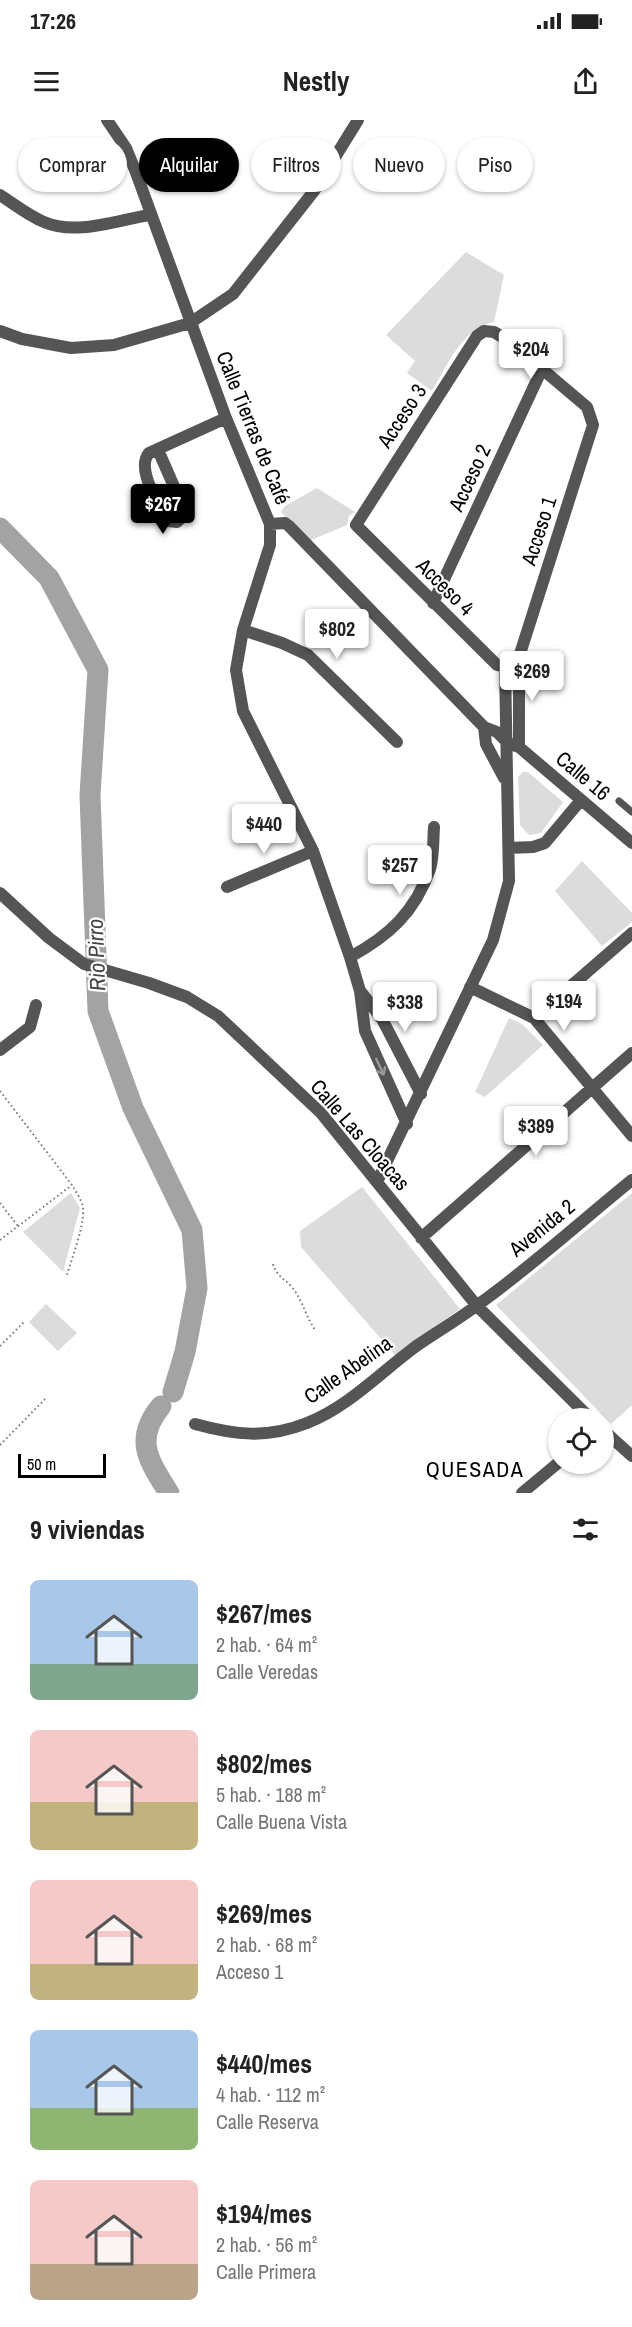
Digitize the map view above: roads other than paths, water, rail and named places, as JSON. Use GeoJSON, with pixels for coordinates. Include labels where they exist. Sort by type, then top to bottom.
{"type":"FeatureCollection","features":[{"type":"Feature","properties":{"kind":"street","name":"Calle Tierras de Café"},"geometry":{"type":"LineString","coordinates":[[107,120],[126,148],[226,418],[270,524],[270,545],[243,630],[236,670],[243,711],[314,851],[360,991],[365,1031],[407,1124]]}},
{"type":"Feature","properties":{"kind":"street"},"geometry":{"type":"LineString","coordinates":[[0,331],[22,339],[71,348],[114,345],[190,323],[233,294],[314,191],[358,120]]}},
{"type":"Feature","properties":{"kind":"street"},"geometry":{"type":"LineString","coordinates":[[0,195],[42,222],[58,227],[72,228],[150,215]]}},
{"type":"Feature","properties":{"kind":"street","name":"Acceso 3"},"geometry":{"type":"LineString","coordinates":[[356,525],[477,336],[484,331],[494,332],[509,341],[542,369]]}},
{"type":"Feature","properties":{"kind":"street","name":"Acceso 1"},"geometry":{"type":"LineString","coordinates":[[377,1182],[407,1124],[493,940],[509,881],[504,752],[513,745],[512,663],[593,425],[587,407],[542,369]]}},
{"type":"Feature","properties":{"kind":"street","name":"Acceso 2"},"geometry":{"type":"LineString","coordinates":[[433,603],[542,369]]}},
{"type":"Feature","properties":{"kind":"street"},"geometry":{"type":"LineString","coordinates":[[158,450],[183,507],[184,515],[177,522],[168,521],[164,517],[144,468],[145,458],[149,453],[226,418]]}},
{"type":"Feature","properties":{"kind":"street","name":"Calle 16"},"geometry":{"type":"LineString","coordinates":[[270,524],[285,523],[289,526],[484,727],[496,732],[630,838]]}},
{"type":"Feature","properties":{"kind":"street","name":"Acceso 4"},"geometry":{"type":"LineString","coordinates":[[356,525],[497,665],[512,663]]}},
{"type":"Feature","properties":{"kind":"street"},"geometry":{"type":"LineString","coordinates":[[243,630],[308,655],[397,742]]}},
{"type":"Feature","properties":{"kind":"street"},"geometry":{"type":"LineString","coordinates":[[484,727],[486,744],[507,783]]}},
{"type":"Feature","properties":{"kind":"street"},"geometry":{"type":"LineString","coordinates":[[509,848],[533,848],[544,843],[581,800]]}},
{"type":"Feature","properties":{"kind":"street"},"geometry":{"type":"LineString","coordinates":[[350,957],[379,942],[404,918],[417,898],[430,867],[434,827]]}},
{"type":"Feature","properties":{"kind":"street"},"geometry":{"type":"LineString","coordinates":[[227,887],[314,851]]}},
{"type":"Feature","properties":{"kind":"street","name":"Calle Las Cloacas"},"geometry":{"type":"LineString","coordinates":[[0,893],[50,938],[84,964],[150,983],[187,997],[218,1016],[321,1113],[477,1306],[580,1408]]}},
{"type":"Feature","properties":{"kind":"street"},"geometry":{"type":"LineString","coordinates":[[534,1018],[632,933]]}},
{"type":"Feature","properties":{"kind":"street"},"geometry":{"type":"LineString","coordinates":[[470,987],[534,1018],[632,1136]]}},
{"type":"Feature","properties":{"kind":"street","name":"Calle Tierras de Café"},"geometry":{"type":"LineString","coordinates":[[360,991],[382,1019],[421,1094]]}},
{"type":"Feature","properties":{"kind":"street"},"geometry":{"type":"LineString","coordinates":[[0,1050],[30,1028],[36,1005]]}},
{"type":"Feature","properties":{"kind":"street"},"geometry":{"type":"LineString","coordinates":[[421,1238],[632,1053]]}},
{"type":"Feature","properties":{"kind":"street","name":"Avenida 2"},"geometry":{"type":"LineString","coordinates":[[477,1306],[632,1180]]}},
{"type":"Feature","properties":{"kind":"street","name":"Calle Abelina"},"geometry":{"type":"LineString","coordinates":[[195,1424],[231,1434],[252,1434],[277,1431],[307,1423],[332,1410],[415,1347],[477,1306]]}},
{"type":"Feature","properties":{"kind":"street"},"geometry":{"type":"LineString","coordinates":[[614,1440],[632,1456]]}},
{"type":"Feature","properties":{"kind":"street"},"geometry":{"type":"LineString","coordinates":[[522,1493],[548,1471]]}},
{"type":"Feature","properties":{"kind":"lane"},"geometry":{"type":"LineString","coordinates":[[618,801],[632,812]]}},
{"type":"Feature","properties":{"kind":"waterway","name":"Rio Pirro"},"geometry":{"type":"LineString","coordinates":[[0,528],[49,578],[98,670],[90,795],[98,1011],[133,1108],[192,1230],[197,1288],[185,1352],[173,1392]]}},
{"type":"Feature","properties":{"kind":"waterway","name":"Rio Pirro"},"geometry":{"type":"LineString","coordinates":[[161,1406],[152,1418],[146,1440],[150,1460],[169,1493]]}},
{"type":"Feature","properties":{"kind":"district","name":"QUESADA"},"geometry":{"type":"Point","coordinates":[475,1469]}}]}
